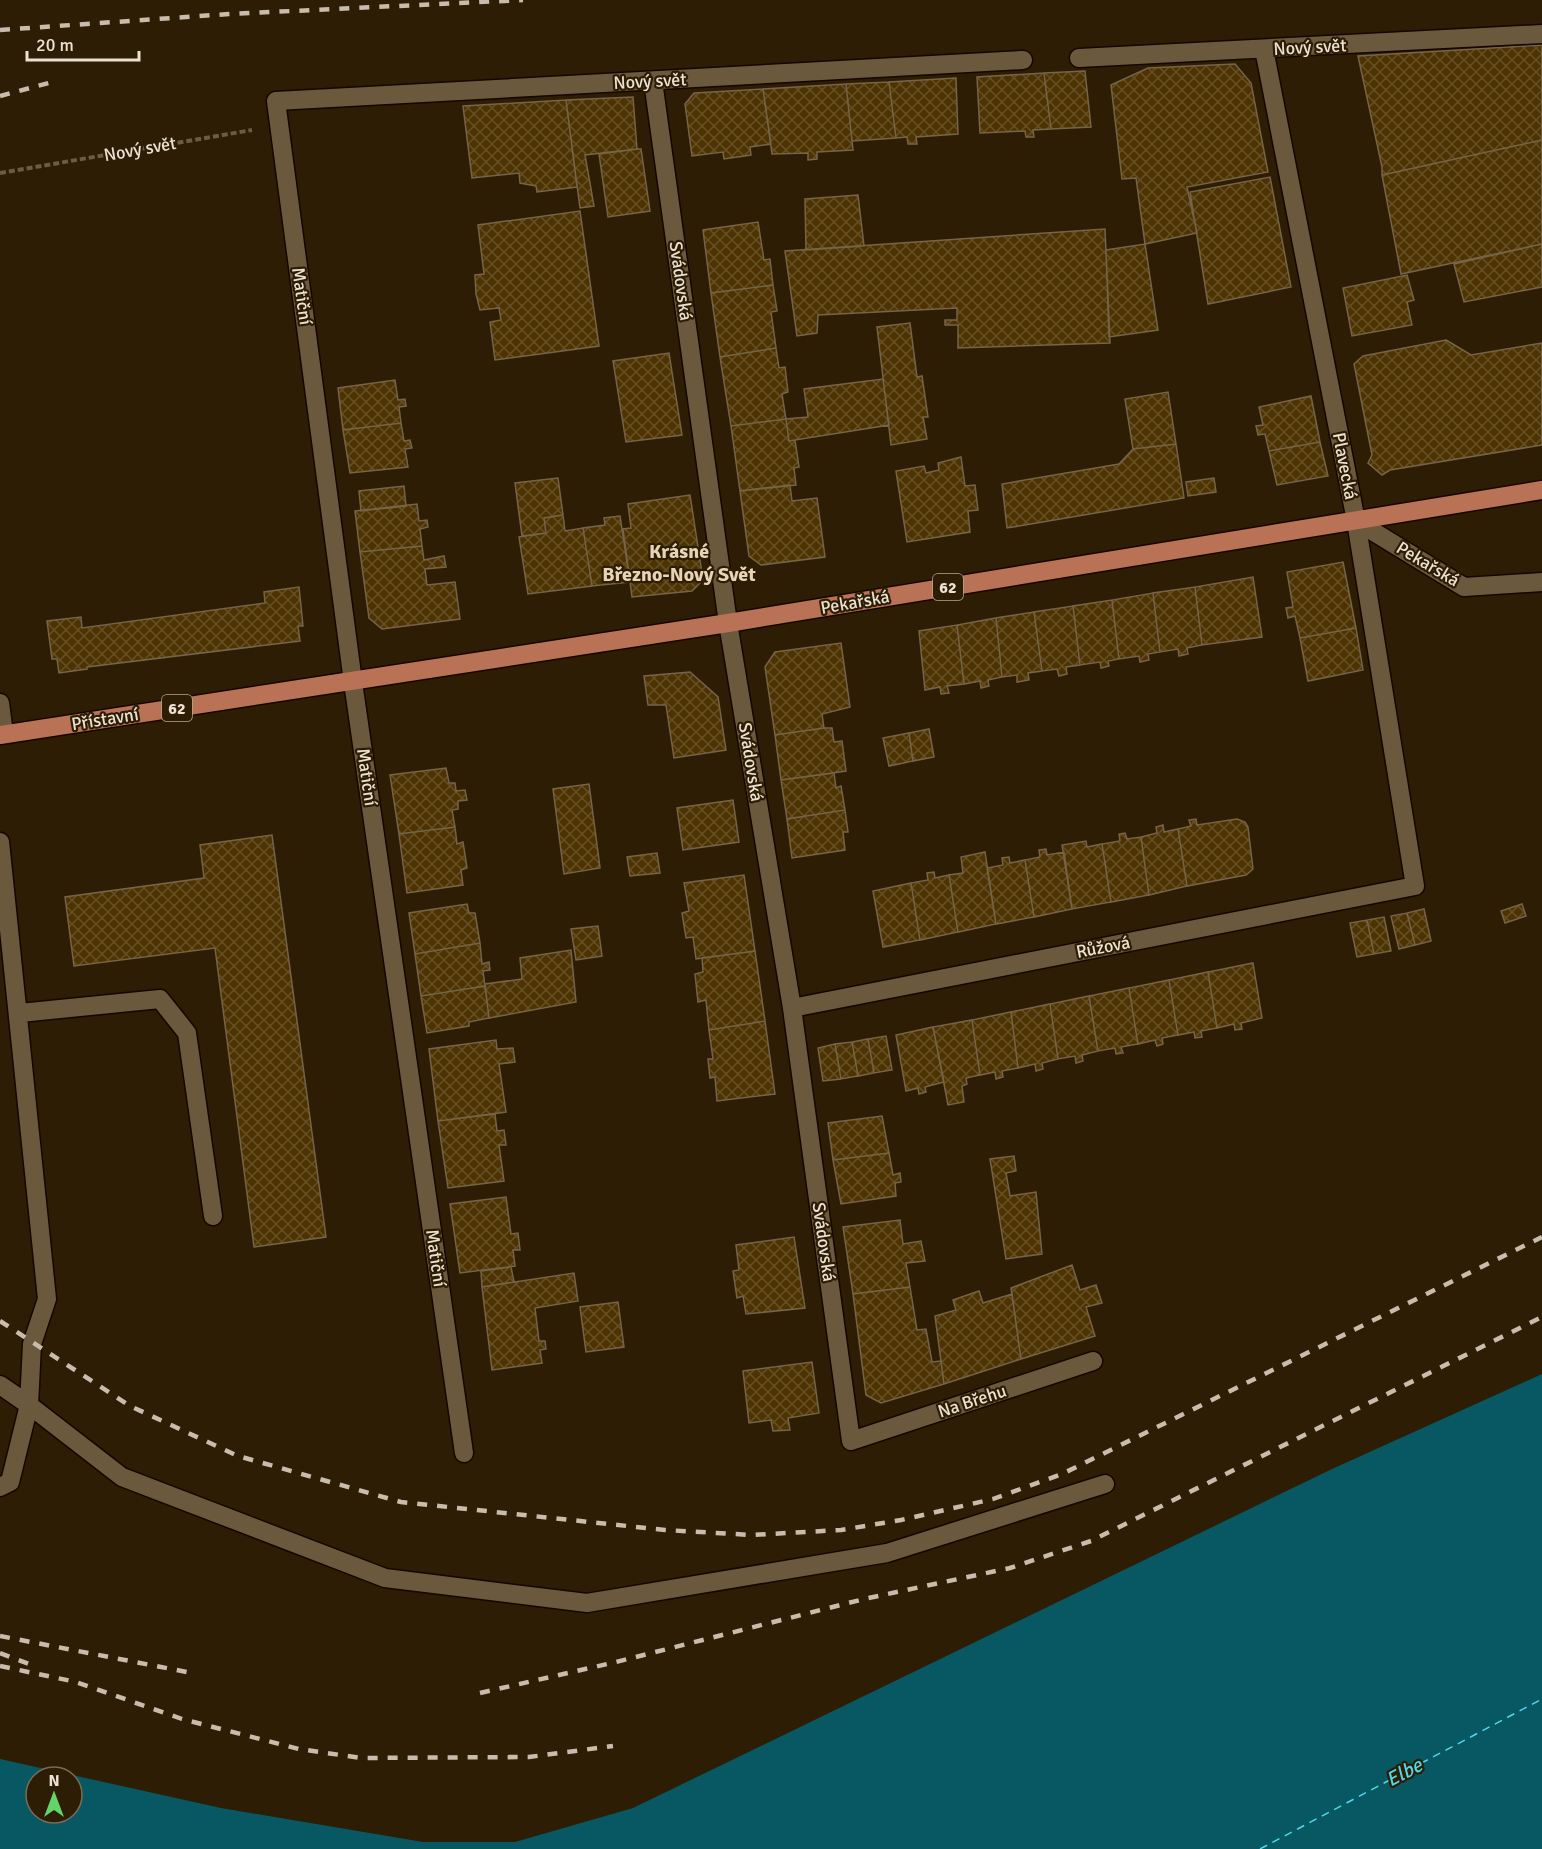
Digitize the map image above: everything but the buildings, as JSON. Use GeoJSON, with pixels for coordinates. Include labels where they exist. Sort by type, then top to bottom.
{"type":"FeatureCollection","features":[{"type":"Feature","properties":{"kind":"main road","name":"Pekařská"},"geometry":{"type":"LineString","coordinates":[[353,682],[1542,490]]}},
{"type":"Feature","properties":{"kind":"main road","name":"Přístavní"},"geometry":{"type":"LineString","coordinates":[[2,734],[353,682]]}},
{"type":"Feature","properties":{"kind":"street","name":"Nový svět"},"geometry":{"type":"LineString","coordinates":[[1079,58],[1542,34]]}},
{"type":"Feature","properties":{"kind":"street","name":"Plavecká"},"geometry":{"type":"LineString","coordinates":[[1264,49],[1356,521],[1415,886]]}},
{"type":"Feature","properties":{"kind":"street","name":"Nový svět"},"geometry":{"type":"LineString","coordinates":[[276,101],[1023,60]]}},
{"type":"Feature","properties":{"kind":"street","name":"Svádovská"},"geometry":{"type":"LineString","coordinates":[[653,81],[728,623],[792,1008],[851,1441]]}},
{"type":"Feature","properties":{"kind":"street","name":"Matiční"},"geometry":{"type":"LineString","coordinates":[[276,101],[353,682],[464,1453]]}},
{"type":"Feature","properties":{"kind":"street","name":"Pekařská"},"geometry":{"type":"LineString","coordinates":[[1356,521],[1464,587],[1542,582]]}},
{"type":"Feature","properties":{"kind":"street"},"geometry":{"type":"LineString","coordinates":[[0,703],[2,734]]}},
{"type":"Feature","properties":{"kind":"street"},"geometry":{"type":"LineString","coordinates":[[0,842],[20,1013],[47,1299],[32,1344],[29,1405],[10,1482],[0,1487]]}},
{"type":"Feature","properties":{"kind":"street","name":"Růžová"},"geometry":{"type":"LineString","coordinates":[[792,1008],[1415,886]]}},
{"type":"Feature","properties":{"kind":"street"},"geometry":{"type":"LineString","coordinates":[[20,1013],[160,999],[187,1033],[213,1216]]}},
{"type":"Feature","properties":{"kind":"street","name":"Na Břehu"},"geometry":{"type":"LineString","coordinates":[[851,1441],[1093,1361]]}},
{"type":"Feature","properties":{"kind":"street"},"geometry":{"type":"LineString","coordinates":[[0,1385],[122,1478],[385,1578],[587,1603],[887,1553],[1105,1484]]}},
{"type":"Feature","properties":{"kind":"path","name":"Nový svět"},"geometry":{"type":"LineString","coordinates":[[0,173],[279,126]]}},
{"type":"Feature","properties":{"kind":"water","name":"Elbe"},"geometry":{"type":"Polygon","coordinates":[[[1542,1374],[1542,1849],[0,1849],[0,1759],[27,1765],[24,1765],[24,1825],[84,1825],[84,1778],[221,1808],[423,1842],[515,1842],[633,1808],[1332,1469],[1542,1374]]]}},
{"type":"Feature","properties":{"kind":"ferry route"},"geometry":{"type":"LineString","coordinates":[[1260,1849],[1542,1699]]}},
{"type":"Feature","properties":{"kind":"railway"},"geometry":{"type":"LineString","coordinates":[[0,30],[229,14],[523,0]]}},
{"type":"Feature","properties":{"kind":"railway"},"geometry":{"type":"LineString","coordinates":[[0,96],[56,81]]}},
{"type":"Feature","properties":{"kind":"railway"},"geometry":{"type":"LineString","coordinates":[[0,1321],[130,1406],[238,1456],[401,1502],[665,1530],[751,1535],[841,1530],[901,1520],[993,1499],[1062,1474],[1542,1237]]}},
{"type":"Feature","properties":{"kind":"railway"},"geometry":{"type":"LineString","coordinates":[[480,1693],[616,1662],[864,1599],[1010,1568],[1091,1541],[1542,1317]]}},
{"type":"Feature","properties":{"kind":"railway"},"geometry":{"type":"LineString","coordinates":[[0,1636],[187,1672]]}},
{"type":"Feature","properties":{"kind":"railway"},"geometry":{"type":"LineString","coordinates":[[0,1653],[37,1667]]}},
{"type":"Feature","properties":{"kind":"railway"},"geometry":{"type":"LineString","coordinates":[[0,1666],[76,1682],[182,1719],[299,1749],[361,1758],[529,1757],[613,1746]]}},
{"type":"Feature","properties":{"kind":"district","name":"Krásné Březno-Nový Svět"},"geometry":{"type":"Point","coordinates":[679,562]}}]}
